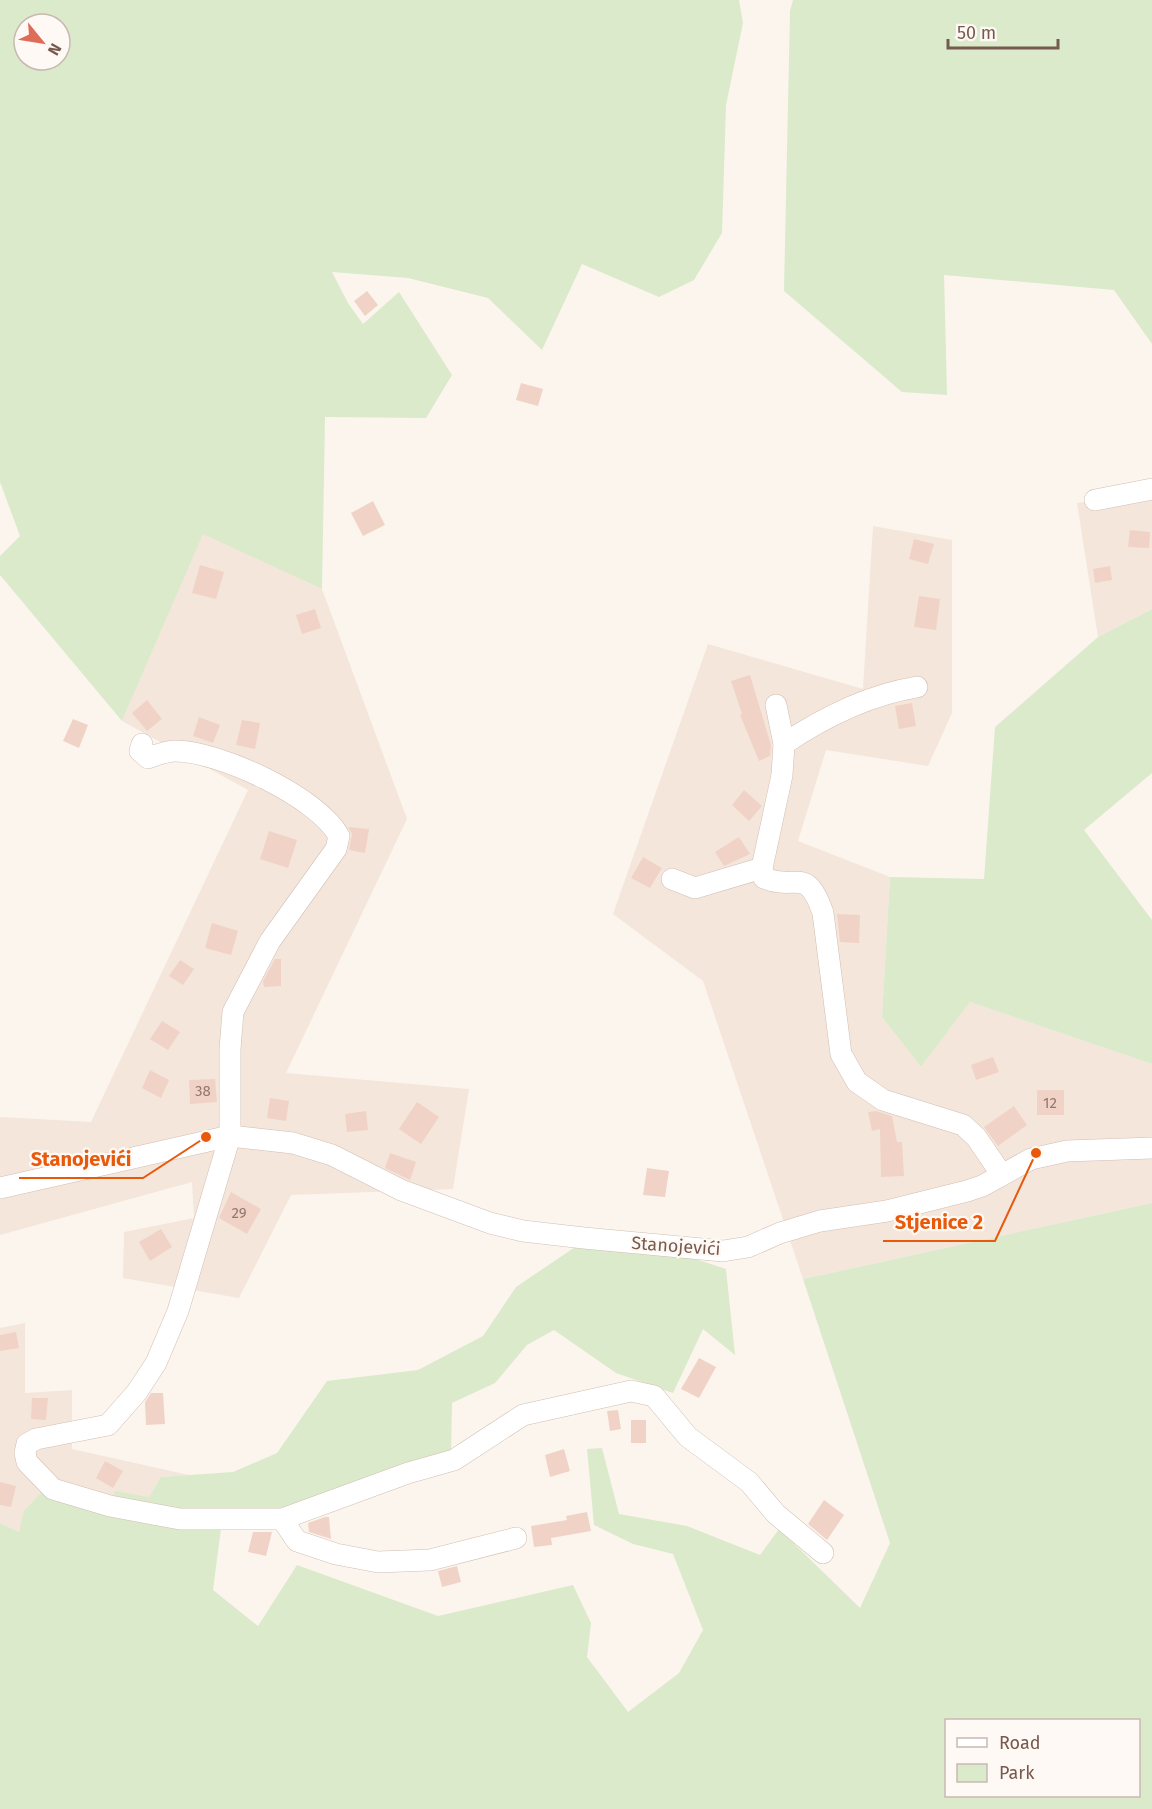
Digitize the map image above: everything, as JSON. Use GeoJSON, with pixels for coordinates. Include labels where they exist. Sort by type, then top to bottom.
{"type":"FeatureCollection","features":[{"type":"Feature","properties":{"kind":"street"},"geometry":{"type":"LineString","coordinates":[[1095,500],[1152,489]]}},
{"type":"Feature","properties":{"kind":"street"},"geometry":{"type":"LineString","coordinates":[[784,744],[811,726],[851,706],[896,690],[917,687]]}},
{"type":"Feature","properties":{"kind":"street"},"geometry":{"type":"LineString","coordinates":[[776,705],[784,744],[782,775],[762,868],[764,878],[771,881],[799,881],[815,892],[823,913],[841,1054],[857,1082],[870,1093],[883,1100],[963,1125],[976,1137],[1002,1175]]}},
{"type":"Feature","properties":{"kind":"street"},"geometry":{"type":"LineString","coordinates":[[142,744],[140,751],[148,758],[175,751],[251,770],[276,783],[333,825],[339,836],[336,849],[270,941],[233,1012],[230,1049],[230,1136],[178,1311],[156,1363],[137,1392],[108,1425],[36,1439],[27,1444],[25,1453],[27,1462],[53,1489],[110,1506],[180,1519],[282,1519],[408,1473],[454,1460],[523,1415],[631,1391],[654,1396],[688,1437],[749,1482],[776,1514],[823,1553]]}},
{"type":"Feature","properties":{"kind":"street"},"geometry":{"type":"LineString","coordinates":[[672,879],[695,888],[762,868]]}},
{"type":"Feature","properties":{"kind":"street","name":"Stanojevići"},"geometry":{"type":"LineString","coordinates":[[0,1188],[230,1136],[293,1143],[322,1152],[419,1197],[490,1223],[523,1231],[723,1251],[748,1246],[820,1221],[927,1202],[982,1186],[1031,1159],[1067,1152],[1152,1148]]}},
{"type":"Feature","properties":{"kind":"street"},"geometry":{"type":"LineString","coordinates":[[282,1519],[297,1541],[336,1554],[378,1562],[430,1560],[516,1538]]}},
{"type":"Feature","properties":{"kind":"shaded area"},"geometry":{"type":"Polygon","coordinates":[[[1152,493],[1152,609],[1098,637],[1077,503],[1152,493]]]}},
{"type":"Feature","properties":{"kind":"shaded area"},"geometry":{"type":"Polygon","coordinates":[[[873,526],[952,540],[952,713],[928,766],[826,750],[798,841],[890,877],[882,1017],[921,1067],[970,1002],[1152,1064],[1152,1203],[803,1279],[703,981],[613,914],[708,644],[863,689],[873,526]]]}},
{"type":"Feature","properties":{"kind":"shaded area"},"geometry":{"type":"Polygon","coordinates":[[[203,533],[322,589],[407,819],[286,1073],[469,1089],[453,1189],[291,1195],[239,1298],[123,1278],[124,1232],[194,1218],[192,1182],[0,1235],[0,1117],[91,1122],[248,790],[122,721],[203,533]]]}},
{"type":"Feature","properties":{"kind":"shaded area"},"geometry":{"type":"Polygon","coordinates":[[[25,1323],[25,1393],[72,1390],[72,1449],[189,1475],[161,1477],[149,1497],[19,1532],[0,1523],[0,1328],[25,1323]]]}},
{"type":"Feature","properties":{"kind":"green space"},"geometry":{"type":"Polygon","coordinates":[[[0,0],[739,0],[743,23],[726,105],[722,233],[694,280],[659,297],[582,264],[542,350],[488,298],[408,278],[332,272],[348,303],[363,324],[399,292],[452,375],[426,418],[325,417],[322,589],[203,534],[122,721],[0,575],[0,556],[20,536],[0,482],[0,0]]]}},
{"type":"Feature","properties":{"kind":"green space"},"geometry":{"type":"Polygon","coordinates":[[[793,0],[1152,0],[1152,344],[1114,290],[944,275],[947,395],[902,392],[784,291],[790,11],[793,0]]]}},
{"type":"Feature","properties":{"kind":"green space"},"geometry":{"type":"Polygon","coordinates":[[[1152,609],[1152,773],[1084,830],[1152,920],[1152,1064],[970,1002],[921,1067],[882,1017],[890,877],[984,879],[995,727],[1098,637],[1152,609]]]}},
{"type":"Feature","properties":{"kind":"green space"},"geometry":{"type":"Polygon","coordinates":[[[1152,1203],[1152,1809],[0,1809],[0,1523],[19,1532],[24,1511],[43,1491],[108,1509],[115,1491],[149,1497],[161,1477],[233,1472],[277,1453],[327,1381],[418,1370],[483,1336],[516,1287],[584,1241],[671,1251],[726,1269],[735,1355],[703,1329],[673,1393],[616,1373],[554,1330],[527,1345],[495,1383],[452,1403],[451,1455],[287,1506],[282,1519],[223,1513],[213,1590],[258,1626],[297,1565],[438,1616],[573,1585],[591,1623],[587,1657],[628,1712],[679,1673],[703,1630],[673,1554],[633,1544],[594,1525],[587,1449],[602,1448],[619,1514],[687,1526],[760,1555],[779,1529],[860,1608],[890,1543],[803,1279],[1152,1203]]]}},
{"type":"Feature","properties":{"kind":"building"},"geometry":{"type":"Polygon","coordinates":[[[367,291],[378,305],[365,316],[354,301],[367,291]]]}},
{"type":"Feature","properties":{"kind":"building"},"geometry":{"type":"Polygon","coordinates":[[[521,383],[543,389],[538,406],[516,400],[521,383]]]}},
{"type":"Feature","properties":{"kind":"building"},"geometry":{"type":"Polygon","coordinates":[[[373,501],[385,525],[363,536],[351,513],[373,501]]]}},
{"type":"Feature","properties":{"kind":"building"},"geometry":{"type":"Polygon","coordinates":[[[1130,530],[1150,532],[1149,548],[1128,547],[1130,530]]]}},
{"type":"Feature","properties":{"kind":"building"},"geometry":{"type":"Polygon","coordinates":[[[914,539],[934,544],[928,564],[909,559],[914,539]]]}},
{"type":"Feature","properties":{"kind":"building"},"geometry":{"type":"Polygon","coordinates":[[[200,565],[224,572],[216,599],[192,593],[200,565]]]}},
{"type":"Feature","properties":{"kind":"building"},"geometry":{"type":"Polygon","coordinates":[[[1110,566],[1112,580],[1095,583],[1093,569],[1110,566]]]}},
{"type":"Feature","properties":{"kind":"building"},"geometry":{"type":"Polygon","coordinates":[[[919,596],[940,599],[936,630],[914,627],[919,596]]]}},
{"type":"Feature","properties":{"kind":"building"},"geometry":{"type":"Polygon","coordinates":[[[315,609],[321,628],[302,634],[296,615],[315,609]]]}},
{"type":"Feature","properties":{"kind":"building"},"geometry":{"type":"Polygon","coordinates":[[[750,675],[771,745],[770,756],[759,761],[740,715],[742,714],[731,681],[750,675]]]}},
{"type":"Feature","properties":{"kind":"building"},"geometry":{"type":"Polygon","coordinates":[[[147,700],[162,719],[147,731],[132,713],[147,700]]]}},
{"type":"Feature","properties":{"kind":"building"},"geometry":{"type":"Polygon","coordinates":[[[912,703],[916,726],[899,729],[895,706],[912,703]]]}},
{"type":"Feature","properties":{"kind":"building"},"geometry":{"type":"Polygon","coordinates":[[[199,717],[220,725],[213,743],[193,736],[199,717]]]}},
{"type":"Feature","properties":{"kind":"building"},"geometry":{"type":"Polygon","coordinates":[[[73,719],[88,725],[79,748],[63,741],[73,719]]]}},
{"type":"Feature","properties":{"kind":"building"},"geometry":{"type":"Polygon","coordinates":[[[242,720],[260,723],[255,749],[236,745],[242,720]]]}},
{"type":"Feature","properties":{"kind":"building"},"geometry":{"type":"Polygon","coordinates":[[[744,790],[762,806],[749,821],[732,805],[744,790]]]}},
{"type":"Feature","properties":{"kind":"building"},"geometry":{"type":"Polygon","coordinates":[[[348,827],[369,829],[365,853],[349,850],[352,834],[348,827]]]}},
{"type":"Feature","properties":{"kind":"building"},"geometry":{"type":"Polygon","coordinates":[[[269,831],[297,840],[288,868],[260,859],[269,831]]]}},
{"type":"Feature","properties":{"kind":"building"},"geometry":{"type":"Polygon","coordinates":[[[739,837],[750,854],[724,866],[715,852],[739,837]]]}},
{"type":"Feature","properties":{"kind":"building"},"geometry":{"type":"Polygon","coordinates":[[[643,857],[662,868],[650,888],[631,878],[643,857]]]}},
{"type":"Feature","properties":{"kind":"building"},"geometry":{"type":"Polygon","coordinates":[[[837,914],[860,915],[859,943],[840,942],[837,914]]]}},
{"type":"Feature","properties":{"kind":"building"},"geometry":{"type":"Polygon","coordinates":[[[212,923],[238,931],[231,955],[205,948],[212,923]]]}},
{"type":"Feature","properties":{"kind":"building"},"geometry":{"type":"Polygon","coordinates":[[[275,959],[281,959],[281,986],[264,987],[263,981],[275,959]]]}},
{"type":"Feature","properties":{"kind":"building"},"geometry":{"type":"Polygon","coordinates":[[[180,960],[194,969],[183,985],[169,976],[180,960]]]}},
{"type":"Feature","properties":{"kind":"building"},"geometry":{"type":"Polygon","coordinates":[[[162,1021],[180,1032],[168,1050],[150,1039],[162,1021]]]}},
{"type":"Feature","properties":{"kind":"building"},"geometry":{"type":"Polygon","coordinates":[[[993,1057],[999,1072],[976,1080],[971,1065],[993,1057]]]}},
{"type":"Feature","properties":{"kind":"building"},"geometry":{"type":"Polygon","coordinates":[[[150,1070],[169,1080],[161,1098],[142,1088],[150,1070]]]}},
{"type":"Feature","properties":{"kind":"building"},"geometry":{"type":"Polygon","coordinates":[[[215,1079],[217,1102],[190,1104],[189,1080],[215,1079]]]}},
{"type":"Feature","properties":{"kind":"building"},"geometry":{"type":"Polygon","coordinates":[[[1037,1090],[1064,1090],[1064,1115],[1037,1115],[1037,1090]]]}},
{"type":"Feature","properties":{"kind":"building"},"geometry":{"type":"Polygon","coordinates":[[[270,1098],[289,1101],[286,1121],[267,1118],[270,1098]]]}},
{"type":"Feature","properties":{"kind":"building"},"geometry":{"type":"Polygon","coordinates":[[[417,1102],[439,1117],[421,1144],[399,1129],[417,1102]]]}},
{"type":"Feature","properties":{"kind":"building"},"geometry":{"type":"Polygon","coordinates":[[[1014,1106],[1027,1125],[998,1146],[984,1127],[1014,1106]]]}},
{"type":"Feature","properties":{"kind":"building"},"geometry":{"type":"Polygon","coordinates":[[[366,1111],[368,1130],[347,1132],[345,1114],[366,1111]]]}},
{"type":"Feature","properties":{"kind":"building"},"geometry":{"type":"Polygon","coordinates":[[[876,1111],[892,1116],[897,1142],[902,1142],[904,1176],[881,1177],[880,1129],[872,1131],[868,1112],[876,1111]]]}},
{"type":"Feature","properties":{"kind":"building"},"geometry":{"type":"Polygon","coordinates":[[[390,1153],[416,1162],[410,1180],[385,1168],[390,1153]]]}},
{"type":"Feature","properties":{"kind":"building"},"geometry":{"type":"Polygon","coordinates":[[[647,1168],[669,1171],[665,1197],[643,1195],[647,1168]]]}},
{"type":"Feature","properties":{"kind":"building"},"geometry":{"type":"Polygon","coordinates":[[[231,1192],[261,1209],[247,1234],[219,1218],[231,1192]]]}},
{"type":"Feature","properties":{"kind":"building"},"geometry":{"type":"Polygon","coordinates":[[[161,1229],[172,1247],[150,1261],[139,1242],[161,1229]]]}},
{"type":"Feature","properties":{"kind":"building"},"geometry":{"type":"Polygon","coordinates":[[[16,1332],[19,1348],[0,1351],[0,1335],[16,1332]]]}},
{"type":"Feature","properties":{"kind":"building"},"geometry":{"type":"Polygon","coordinates":[[[699,1358],[716,1367],[699,1398],[681,1389],[699,1358]]]}},
{"type":"Feature","properties":{"kind":"building"},"geometry":{"type":"Polygon","coordinates":[[[151,1393],[163,1393],[165,1424],[146,1425],[145,1402],[151,1393]]]}},
{"type":"Feature","properties":{"kind":"building"},"geometry":{"type":"Polygon","coordinates":[[[32,1398],[48,1398],[46,1420],[31,1419],[32,1398]]]}},
{"type":"Feature","properties":{"kind":"building"},"geometry":{"type":"Polygon","coordinates":[[[618,1410],[621,1429],[610,1431],[607,1411],[618,1410]]]}},
{"type":"Feature","properties":{"kind":"building"},"geometry":{"type":"Polygon","coordinates":[[[631,1420],[646,1420],[646,1443],[631,1443],[631,1420]]]}},
{"type":"Feature","properties":{"kind":"building"},"geometry":{"type":"Polygon","coordinates":[[[564,1449],[570,1471],[550,1477],[545,1455],[564,1449]]]}},
{"type":"Feature","properties":{"kind":"building"},"geometry":{"type":"Polygon","coordinates":[[[105,1461],[123,1471],[113,1488],[96,1478],[105,1461]]]}},
{"type":"Feature","properties":{"kind":"building"},"geometry":{"type":"Polygon","coordinates":[[[0,1482],[16,1486],[11,1507],[0,1505],[0,1482]]]}},
{"type":"Feature","properties":{"kind":"building"},"geometry":{"type":"Polygon","coordinates":[[[824,1500],[844,1515],[827,1540],[808,1524],[824,1500]]]}},
{"type":"Feature","properties":{"kind":"building"},"geometry":{"type":"Polygon","coordinates":[[[587,1512],[591,1531],[551,1538],[552,1545],[534,1547],[531,1526],[567,1520],[566,1516],[587,1512]]]}},
{"type":"Feature","properties":{"kind":"building"},"geometry":{"type":"Polygon","coordinates":[[[329,1517],[331,1539],[309,1532],[308,1523],[329,1517]]]}},
{"type":"Feature","properties":{"kind":"building"},"geometry":{"type":"Polygon","coordinates":[[[253,1532],[272,1532],[266,1556],[248,1552],[253,1532]]]}},
{"type":"Feature","properties":{"kind":"building"},"geometry":{"type":"Polygon","coordinates":[[[457,1566],[461,1582],[442,1587],[438,1571],[457,1566]]]}},
{"type":"Feature","properties":{"kind":"place","name":"Stanojevići"},"geometry":{"type":"Point","coordinates":[206,1137]}},
{"type":"Feature","properties":{"kind":"place","name":"Stjenice 2"},"geometry":{"type":"Point","coordinates":[1036,1153]}}]}
